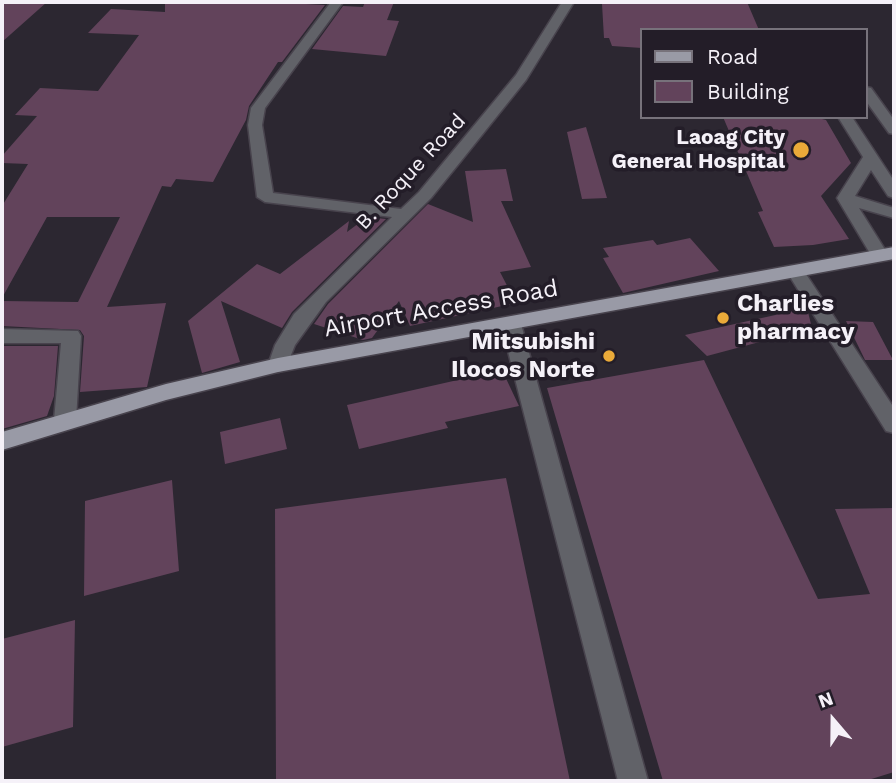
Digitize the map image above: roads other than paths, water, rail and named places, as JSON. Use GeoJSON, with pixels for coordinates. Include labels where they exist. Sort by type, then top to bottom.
{"type":"FeatureCollection","features":[{"type":"Feature","properties":{"kind":"main road","name":"Airport Access Road"},"geometry":{"type":"LineString","coordinates":[[2,441],[65,420],[278,365],[887,254]]}},
{"type":"Feature","properties":{"kind":"street"},"geometry":{"type":"LineString","coordinates":[[337,2],[258,108],[255,125],[265,197],[405,214]]}},
{"type":"Feature","properties":{"kind":"street","name":"B. Roque Road"},"geometry":{"type":"LineString","coordinates":[[278,365],[285,345],[307,312],[405,214],[456,158],[521,77],[568,2]]}},
{"type":"Feature","properties":{"kind":"street"},"geometry":{"type":"LineString","coordinates":[[868,95],[894,130]]}},
{"type":"Feature","properties":{"kind":"street"},"geometry":{"type":"LineString","coordinates":[[846,119],[894,192]]}},
{"type":"Feature","properties":{"kind":"street"},"geometry":{"type":"LineString","coordinates":[[845,198],[870,159]]}},
{"type":"Feature","properties":{"kind":"street"},"geometry":{"type":"LineString","coordinates":[[845,198],[894,213]]}},
{"type":"Feature","properties":{"kind":"street"},"geometry":{"type":"LineString","coordinates":[[845,198],[887,254]]}},
{"type":"Feature","properties":{"kind":"street"},"geometry":{"type":"LineString","coordinates":[[796,272],[894,425]]}},
{"type":"Feature","properties":{"kind":"street"},"geometry":{"type":"LineString","coordinates":[[511,324],[633,781]]}},
{"type":"Feature","properties":{"kind":"street"},"geometry":{"type":"LineString","coordinates":[[2,336],[71,336],[65,420]]}},
{"type":"Feature","properties":{"kind":"place","name":"Laoag City General Hospital"},"geometry":{"type":"Point","coordinates":[801,150]}},
{"type":"Feature","properties":{"kind":"place","name":"Charlies pharmacy"},"geometry":{"type":"Point","coordinates":[723,318]}},
{"type":"Feature","properties":{"kind":"place","name":"Mitsubishi Ilocos Norte"},"geometry":{"type":"Point","coordinates":[609,356]}}]}
